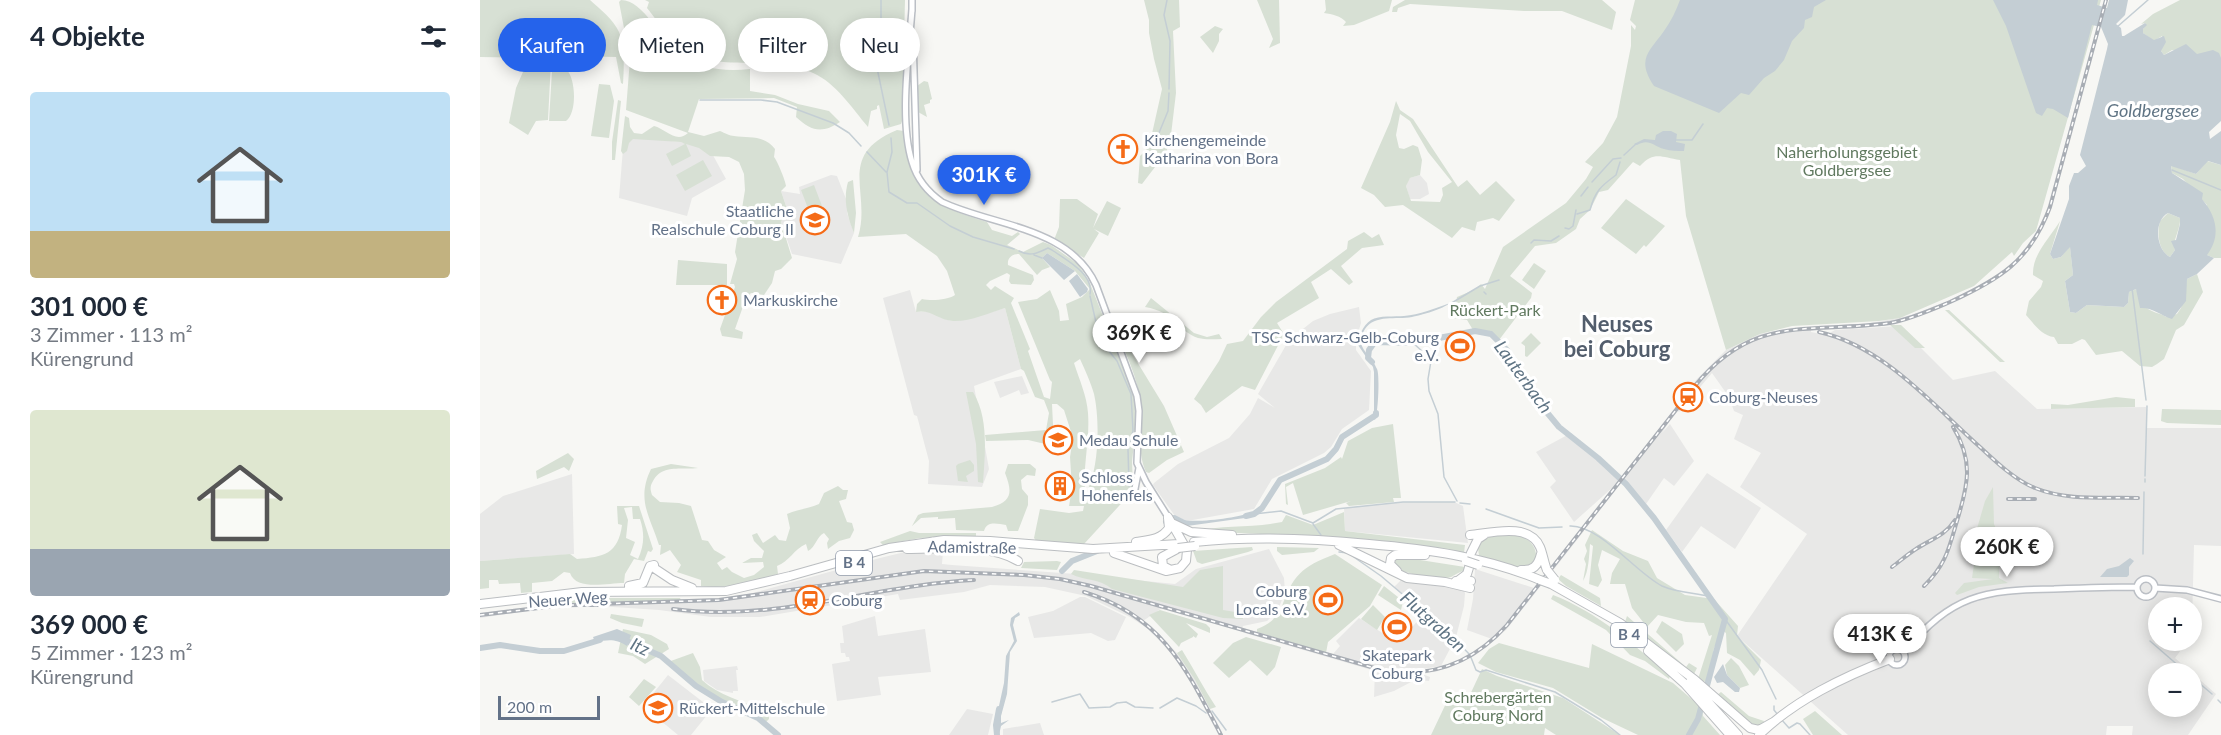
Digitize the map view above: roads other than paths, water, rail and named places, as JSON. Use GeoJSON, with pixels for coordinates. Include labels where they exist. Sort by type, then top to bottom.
{"type":"FeatureCollection","features":[{"type":"Feature","properties":{"kind":"highway"},"geometry":{"type":"LineString","coordinates":[[1170,521],[1191,532],[1266,537]]}},
{"type":"Feature","properties":{"kind":"highway"},"geometry":{"type":"LineString","coordinates":[[1105,549],[1150,545],[1166,532],[1170,521]]}},
{"type":"Feature","properties":{"kind":"highway"},"geometry":{"type":"LineString","coordinates":[[1114,553],[1158,569],[1173,571],[1184,565],[1188,554],[1184,541],[1170,521]]}},
{"type":"Feature","properties":{"kind":"highway"},"geometry":{"type":"LineString","coordinates":[[1470,535],[1513,531],[1525,533],[1534,540],[1551,584]]}},
{"type":"Feature","properties":{"kind":"highway"},"geometry":{"type":"LineString","coordinates":[[1459,580],[1467,574],[1478,539],[1485,534]]}},
{"type":"Feature","properties":{"kind":"highway","name":"B 4"},"geometry":{"type":"LineString","coordinates":[[1150,545],[1178,547],[1266,537],[1389,545],[1472,559],[1513,570],[1538,581]]}},
{"type":"Feature","properties":{"kind":"highway","name":"Adamistraße"},"geometry":{"type":"LineString","coordinates":[[657,593],[742,589],[888,548],[924,542],[978,540],[1114,553],[1150,545]]}},
{"type":"Feature","properties":{"kind":"highway","name":"B 4"},"geometry":{"type":"LineString","coordinates":[[1195,544],[1266,542],[1339,545],[1472,559],[1551,584],[1620,623],[1663,656],[1696,684],[1738,735]]}},
{"type":"Feature","properties":{"kind":"highway","name":"Adamistraße"},"geometry":{"type":"LineString","coordinates":[[657,593],[713,596],[740,594],[907,549],[965,544],[1105,549],[1150,545]]}},
{"type":"Feature","properties":{"kind":"highway"},"geometry":{"type":"LineString","coordinates":[[1339,545],[1399,575],[1417,579],[1445,582],[1470,584],[1459,580],[1445,582]]}},
{"type":"Feature","properties":{"kind":"highway"},"geometry":{"type":"LineString","coordinates":[[1173,571],[1163,566],[1161,557],[1178,547]]}},
{"type":"Feature","properties":{"kind":"highway"},"geometry":{"type":"LineString","coordinates":[[907,549],[989,550],[1018,561]]}},
{"type":"Feature","properties":{"kind":"highway"},"geometry":{"type":"LineString","coordinates":[[1417,579],[1394,570],[1390,564],[1391,558],[1397,554],[1425,555]]}},
{"type":"Feature","properties":{"kind":"highway"},"geometry":{"type":"LineString","coordinates":[[1513,570],[1533,569],[1538,564],[1541,554]]}},
{"type":"Feature","properties":{"kind":"highway","name":"B 4"},"geometry":{"type":"LineString","coordinates":[[582,592],[596,588],[641,585],[646,579],[650,566],[687,587],[705,591]]}},
{"type":"Feature","properties":{"kind":"highway","name":"B 4"},"geometry":{"type":"LineString","coordinates":[[1551,584],[1609,621],[1650,652],[1698,698],[1711,703],[1730,735]]}},
{"type":"Feature","properties":{"kind":"highway","name":"Neuer Weg"},"geometry":{"type":"LineString","coordinates":[[480,604],[582,592],[657,593]]}},
{"type":"Feature","properties":{"kind":"highway","name":"Neuer Weg"},"geometry":{"type":"LineString","coordinates":[[480,609],[553,599],[657,593]]}},
{"type":"Feature","properties":{"kind":"highway"},"geometry":{"type":"LineString","coordinates":[[1711,703],[1750,728],[1763,732],[1786,712],[1835,683],[1890,659]]}},
{"type":"Feature","properties":{"kind":"main road"},"geometry":{"type":"LineString","coordinates":[[912,0],[907,126],[912,161],[929,191],[942,202],[1043,238],[1067,250],[1084,265],[1096,285],[1135,388],[1139,411],[1136,460],[1146,482],[1170,521]]}},
{"type":"Feature","properties":{"kind":"main road"},"geometry":{"type":"LineString","coordinates":[[1134,494],[1139,468]]}},
{"type":"Feature","properties":{"kind":"main road"},"geometry":{"type":"LineString","coordinates":[[2147,579],[2153,582],[2155,588],[2150,595],[2145,597],[2139,594],[2137,587],[2140,581],[2147,579]]}},
{"type":"Feature","properties":{"kind":"main road"},"geometry":{"type":"LineString","coordinates":[[1904,652],[1894,649],[1890,654],[1890,659],[1893,663],[1901,663],[1905,658],[1904,652],[1935,619],[1951,607],[1972,597],[1993,592],[2137,587]]}},
{"type":"Feature","properties":{"kind":"main road"},"geometry":{"type":"LineString","coordinates":[[2155,588],[2187,590],[2221,599]]}},
{"type":"Feature","properties":{"kind":"water"},"geometry":{"type":"Polygon","coordinates":[[[1680,0],[1826,0],[1814,7],[1812,17],[1805,20],[1804,28],[1792,41],[1784,60],[1775,71],[1764,78],[1749,95],[1741,93],[1719,113],[1654,86],[1646,69],[1645,62],[1649,51],[1669,23],[1680,0]]]}},
{"type":"Feature","properties":{"kind":"water","name":"Goldbergsee"},"geometry":{"type":"Polygon","coordinates":[[[1993,0],[2098,0],[2097,5],[2107,8],[2109,0],[2128,0],[2125,15],[2116,24],[2121,28],[2122,36],[2145,23],[2147,25],[2143,33],[2154,40],[2164,36],[2166,42],[2161,51],[2164,55],[2186,44],[2197,54],[2213,50],[2219,53],[2221,58],[2221,121],[2209,132],[2210,139],[2221,131],[2221,165],[2208,161],[2196,174],[2171,166],[2172,173],[2203,193],[2202,199],[2214,220],[2216,234],[2207,255],[2214,258],[2197,274],[2187,279],[2186,301],[2172,319],[2153,310],[2140,308],[2136,289],[2129,292],[2128,303],[2124,307],[2087,305],[2076,313],[2070,312],[2065,281],[2073,275],[2070,247],[2061,257],[2053,259],[2050,254],[2069,199],[2069,186],[2074,173],[2078,173],[2086,166],[2080,155],[2108,44],[2101,27],[2092,25],[2068,118],[2047,108],[2042,116],[2036,113],[2006,26],[1993,0]],[[2168,213],[2163,217],[2158,229],[2159,242],[2170,257],[2175,250],[2171,241],[2176,240],[2180,218],[2168,213]]]}},
{"type":"Feature","properties":{"kind":"water"},"geometry":{"type":"Polygon","coordinates":[[[1663,131],[1677,134],[1676,142],[1685,144],[1684,151],[1667,150],[1648,142],[1634,144],[1644,139],[1655,140],[1656,135],[1663,131]]]}},
{"type":"Feature","properties":{"kind":"water"},"geometry":{"type":"Polygon","coordinates":[[[1047,253],[1075,271],[1064,280],[1042,258],[1047,253]]]}},
{"type":"Feature","properties":{"kind":"water"},"geometry":{"type":"Polygon","coordinates":[[[1077,274],[1088,289],[1080,297],[1069,281],[1077,274]]]}},
{"type":"Feature","properties":{"kind":"water"},"geometry":{"type":"Polygon","coordinates":[[[1450,303],[1438,310],[1416,316],[1380,319],[1369,324],[1365,329],[1361,341],[1362,346],[1378,373],[1378,403],[1375,420],[1372,417],[1374,411],[1373,367],[1358,345],[1363,328],[1374,318],[1416,314],[1450,303]]]}},
{"type":"Feature","properties":{"kind":"water"},"geometry":{"type":"Polygon","coordinates":[[[1252,512],[1254,516],[1252,517],[1187,526],[1178,521],[1179,519],[1216,520],[1252,512]]]}},
{"type":"Feature","properties":{"kind":"water"},"geometry":{"type":"Polygon","coordinates":[[[2130,558],[2134,561],[2129,567],[2127,577],[2100,577],[2107,569],[2119,566],[2130,558]]]}},
{"type":"Feature","properties":{"kind":"water"},"geometry":{"type":"Polygon","coordinates":[[[1019,612],[1020,615],[1015,618],[1013,625],[1017,641],[1010,652],[1007,694],[1001,723],[1009,720],[1001,726],[999,735],[995,735],[999,724],[997,715],[1004,683],[1006,656],[1014,641],[1010,625],[1011,618],[1019,612]]]}},
{"type":"Feature","properties":{"kind":"water"},"geometry":{"type":"Polygon","coordinates":[[[617,629],[631,635],[627,646],[608,640],[595,642],[593,637],[617,629]]]}},
{"type":"Feature","properties":{"kind":"water"},"geometry":{"type":"Polygon","coordinates":[[[1723,664],[1727,675],[1740,688],[1739,692],[1735,692],[1723,682],[1717,683],[1714,677],[1723,664]]]}},
{"type":"Feature","properties":{"kind":"waterway"},"geometry":{"type":"LineString","coordinates":[[881,0],[881,47],[877,68],[889,125]]}},
{"type":"Feature","properties":{"kind":"waterway"},"geometry":{"type":"LineString","coordinates":[[1167,0],[1164,15],[1170,41],[1169,89]]}},
{"type":"Feature","properties":{"kind":"waterway"},"geometry":{"type":"LineString","coordinates":[[2117,27],[2148,0]]}},
{"type":"Feature","properties":{"kind":"waterway"},"geometry":{"type":"LineString","coordinates":[[1154,145],[1168,111],[1169,93]]}},
{"type":"Feature","properties":{"kind":"waterway"},"geometry":{"type":"LineString","coordinates":[[700,100],[777,102],[833,123],[849,133],[861,146]]}},
{"type":"Feature","properties":{"kind":"waterway"},"geometry":{"type":"LineString","coordinates":[[1676,140],[1692,140],[1703,124]]}},
{"type":"Feature","properties":{"kind":"waterway"},"geometry":{"type":"LineString","coordinates":[[891,138],[892,152],[887,172],[889,192],[907,203],[917,203],[950,226],[973,237],[1014,249]]}},
{"type":"Feature","properties":{"kind":"waterway"},"geometry":{"type":"LineString","coordinates":[[1624,155],[1636,144]]}},
{"type":"Feature","properties":{"kind":"waterway"},"geometry":{"type":"LineString","coordinates":[[867,152],[886,172]]}},
{"type":"Feature","properties":{"kind":"waterway"},"geometry":{"type":"LineString","coordinates":[[1592,182],[1613,159],[1621,158]]}},
{"type":"Feature","properties":{"kind":"waterway"},"geometry":{"type":"LineString","coordinates":[[1577,214],[1590,210],[1599,190],[1616,175],[1620,162]]}},
{"type":"Feature","properties":{"kind":"waterway"},"geometry":{"type":"LineString","coordinates":[[2172,170],[2221,190]]}},
{"type":"Feature","properties":{"kind":"waterway"},"geometry":{"type":"LineString","coordinates":[[1581,196],[1588,187]]}},
{"type":"Feature","properties":{"kind":"waterway"},"geometry":{"type":"LineString","coordinates":[[1565,228],[1569,229],[1573,226],[1576,210]]}},
{"type":"Feature","properties":{"kind":"waterway"},"geometry":{"type":"LineString","coordinates":[[1531,243],[1534,240],[1551,241],[1559,236]]}},
{"type":"Feature","properties":{"kind":"waterway"},"geometry":{"type":"LineString","coordinates":[[1019,251],[1030,254],[1048,248],[1052,250],[1078,268],[1088,280],[1090,294]]}},
{"type":"Feature","properties":{"kind":"waterway"},"geometry":{"type":"LineString","coordinates":[[1034,255],[1042,258]]}},
{"type":"Feature","properties":{"kind":"waterway"},"geometry":{"type":"LineString","coordinates":[[1450,304],[1480,286],[1499,280]]}},
{"type":"Feature","properties":{"kind":"waterway"},"geometry":{"type":"LineString","coordinates":[[2132,288],[2146,400]]}},
{"type":"Feature","properties":{"kind":"waterway"},"geometry":{"type":"LineString","coordinates":[[1090,296],[1100,340],[1117,361],[1131,394],[1133,431],[1128,449],[1129,486]]}},
{"type":"Feature","properties":{"kind":"waterway"},"geometry":{"type":"LineString","coordinates":[[1102,317],[1101,333],[1107,347]]}},
{"type":"Feature","properties":{"kind":"waterway","name":"Lauterbach"},"geometry":{"type":"LineString","coordinates":[[1372,362],[1368,358],[1369,350],[1377,342],[1413,343],[1475,331],[1491,334],[1508,351],[1525,386],[1559,427],[1626,484],[1654,518],[1725,619],[1698,719],[1689,735]]}},
{"type":"Feature","properties":{"kind":"waterway"},"geometry":{"type":"LineString","coordinates":[[1413,343],[1422,351]]}},
{"type":"Feature","properties":{"kind":"waterway"},"geometry":{"type":"LineString","coordinates":[[1431,361],[1429,391],[1438,414],[1444,477],[1457,501]]}},
{"type":"Feature","properties":{"kind":"waterway"},"geometry":{"type":"LineString","coordinates":[[2145,476],[2147,406]]}},
{"type":"Feature","properties":{"kind":"waterway","name":"Lauterbach"},"geometry":{"type":"LineString","coordinates":[[1246,516],[1262,508],[1280,480],[1327,459],[1336,449],[1342,437],[1376,413]]}},
{"type":"Feature","properties":{"kind":"waterway"},"geometry":{"type":"LineString","coordinates":[[2143,554],[2144,492]]}},
{"type":"Feature","properties":{"kind":"waterway"},"geometry":{"type":"LineString","coordinates":[[1254,514],[1281,511],[1313,523],[1336,509],[1403,502],[1455,502]]}},
{"type":"Feature","properties":{"kind":"waterway"},"geometry":{"type":"LineString","coordinates":[[1460,503],[1470,504]]}},
{"type":"Feature","properties":{"kind":"waterway"},"geometry":{"type":"LineString","coordinates":[[1486,509],[1539,528],[1562,527]]}},
{"type":"Feature","properties":{"kind":"waterway","name":"Lauterbach"},"geometry":{"type":"LineString","coordinates":[[1166,522],[1174,518],[1186,524]]}},
{"type":"Feature","properties":{"kind":"waterway","name":"Flutgraben"},"geometry":{"type":"LineString","coordinates":[[1313,524],[1321,535]]}},
{"type":"Feature","properties":{"kind":"waterway"},"geometry":{"type":"LineString","coordinates":[[1570,526],[1593,533],[1662,586],[1708,596]]}},
{"type":"Feature","properties":{"kind":"waterway","name":"Lauterbach"},"geometry":{"type":"LineString","coordinates":[[1062,571],[1072,561],[1097,551]]}},
{"type":"Feature","properties":{"kind":"waterway","name":"Flutgraben"},"geometry":{"type":"LineString","coordinates":[[1339,552],[1348,553],[1381,576],[1454,638],[1470,655],[1476,670],[1480,672],[1486,670],[1555,692],[1601,720],[1620,735]]}},
{"type":"Feature","properties":{"kind":"waterway"},"geometry":{"type":"LineString","coordinates":[[1725,619],[1762,670],[1776,699]]}},
{"type":"Feature","properties":{"kind":"waterway","name":"Itz"},"geometry":{"type":"LineString","coordinates":[[622,639],[661,656],[696,686],[722,702],[758,718],[778,735]]}},
{"type":"Feature","properties":{"kind":"waterway","name":"Itz"},"geometry":{"type":"LineString","coordinates":[[480,648],[500,645],[540,651],[564,651],[600,640]]}},
{"type":"Feature","properties":{"kind":"waterway"},"geometry":{"type":"LineString","coordinates":[[2162,651],[2175,663]]}},
{"type":"Feature","properties":{"kind":"waterway"},"geometry":{"type":"LineString","coordinates":[[2202,686],[2212,694]]}},
{"type":"Feature","properties":{"kind":"waterway"},"geometry":{"type":"LineString","coordinates":[[1052,702],[1080,694],[1089,708],[1110,707],[1126,702],[1135,707],[1153,708]]}},
{"type":"Feature","properties":{"kind":"waterway"},"geometry":{"type":"LineString","coordinates":[[1160,708],[1177,698],[1206,713]]}},
{"type":"Feature","properties":{"kind":"waterway"},"geometry":{"type":"LineString","coordinates":[[2218,700],[2221,703]]}},
{"type":"Feature","properties":{"kind":"waterway"},"geometry":{"type":"LineString","coordinates":[[1774,706],[1778,715]]}},
{"type":"Feature","properties":{"kind":"waterway","name":"Lauterbach"},"geometry":{"type":"LineString","coordinates":[[997,735],[999,709]]}},
{"type":"Feature","properties":{"kind":"waterway"},"geometry":{"type":"LineString","coordinates":[[1212,711],[1226,730]]}},
{"type":"Feature","properties":{"kind":"waterway"},"geometry":{"type":"LineString","coordinates":[[1781,719],[1789,728],[1797,723],[1800,724],[1810,735]]}},
{"type":"Feature","properties":{"kind":"railway"},"geometry":{"type":"LineString","coordinates":[[598,604],[719,600],[924,571],[1024,575],[1060,579],[1091,586],[1385,671],[1420,672],[1452,664],[1481,648],[1507,625],[1694,387],[1716,363],[1738,347],[1760,337],[1783,331],[1890,323],[1913,317],[1984,285],[2023,255],[2042,226],[2050,207],[2106,0]]}},
{"type":"Feature","properties":{"kind":"railway"},"geometry":{"type":"LineString","coordinates":[[1819,332],[1842,339],[1886,363],[1999,464],[2028,485],[2047,492],[2073,497],[2138,498]]}},
{"type":"Feature","properties":{"kind":"railway"},"geometry":{"type":"LineString","coordinates":[[1924,586],[1946,556],[1966,484],[1964,451],[1953,427]]}},
{"type":"Feature","properties":{"kind":"railway"},"geometry":{"type":"LineString","coordinates":[[2008,499],[2035,499]]}},
{"type":"Feature","properties":{"kind":"railway"},"geometry":{"type":"LineString","coordinates":[[1892,567],[1942,534],[1955,520]]}},
{"type":"Feature","properties":{"kind":"railway"},"geometry":{"type":"LineString","coordinates":[[673,609],[711,612],[749,611],[824,602],[937,583],[974,580]]}},
{"type":"Feature","properties":{"kind":"railway"},"geometry":{"type":"LineString","coordinates":[[1084,592],[1111,602],[1133,615],[1169,647],[1196,688],[1221,735]]}},
{"type":"Feature","properties":{"kind":"railway"},"geometry":{"type":"LineString","coordinates":[[480,615],[563,605],[605,605]]}},
{"type":"Feature","properties":{"kind":"place","name":"Kirchengemeinde Katharina von Bora"},"geometry":{"type":"Point","coordinates":[1123,149]}},
{"type":"Feature","properties":{"kind":"place","name":"Staatliche Realschule Coburg II"},"geometry":{"type":"Point","coordinates":[815,220]}},
{"type":"Feature","properties":{"kind":"place","name":"Markuskirche"},"geometry":{"type":"Point","coordinates":[722,300]}},
{"type":"Feature","properties":{"kind":"place","name":"TSC Schwarz-Gelb-Coburg e.V."},"geometry":{"type":"Point","coordinates":[1460,346]}},
{"type":"Feature","properties":{"kind":"place","name":"Coburg-Neuses"},"geometry":{"type":"Point","coordinates":[1688,397]}},
{"type":"Feature","properties":{"kind":"place","name":"Medau Schule"},"geometry":{"type":"Point","coordinates":[1058,440]}},
{"type":"Feature","properties":{"kind":"place","name":"Schloss Hohenfels"},"geometry":{"type":"Point","coordinates":[1060,486]}},
{"type":"Feature","properties":{"kind":"place","name":"Coburg"},"geometry":{"type":"Point","coordinates":[810,600]}},
{"type":"Feature","properties":{"kind":"place","name":"Coburg Locals e.V."},"geometry":{"type":"Point","coordinates":[1328,600]}},
{"type":"Feature","properties":{"kind":"place","name":"Skatepark Coburg"},"geometry":{"type":"Point","coordinates":[1397,627]}},
{"type":"Feature","properties":{"kind":"place","name":"Rückert-Mittelschule"},"geometry":{"type":"Point","coordinates":[658,708]}},
{"type":"Feature","properties":{"kind":"district","name":"Neuses bei Coburg"},"geometry":{"type":"Point","coordinates":[1617,336]}},
{"type":"Feature","properties":{"kind":"park label","name":"Naherholungsgebiet Goldbergsee"},"geometry":{"type":"Point","coordinates":[1847,161]}},
{"type":"Feature","properties":{"kind":"park label","name":"Rückert-Park"},"geometry":{"type":"Point","coordinates":[1495,310]}},
{"type":"Feature","properties":{"kind":"park label","name":"Schrebergärten Coburg Nord"},"geometry":{"type":"Point","coordinates":[1498,706]}}]}
